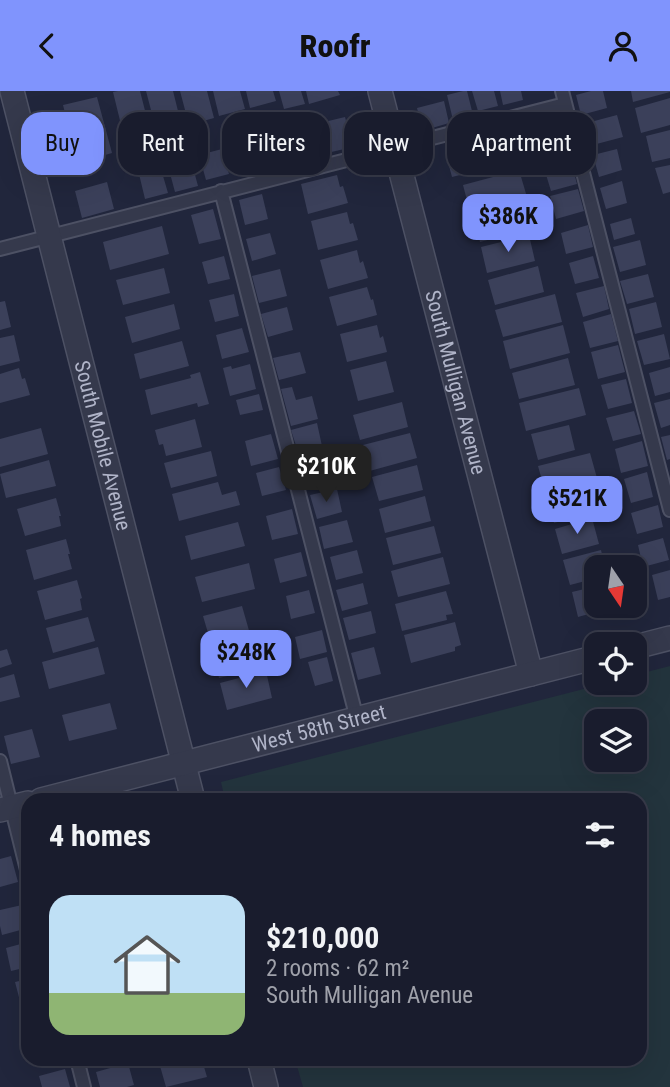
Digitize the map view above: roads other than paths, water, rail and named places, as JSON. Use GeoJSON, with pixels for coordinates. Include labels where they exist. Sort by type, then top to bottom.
{"type":"FeatureCollection","features":[{"type":"Feature","properties":{"kind":"street","name":"South Mobile Avenue"},"geometry":{"type":"LineString","coordinates":[[12,91],[191,793]]}},
{"type":"Feature","properties":{"kind":"street","name":"South Mulligan Avenue"},"geometry":{"type":"LineString","coordinates":[[380,91],[386,112]]}},
{"type":"Feature","properties":{"kind":"street","name":"South Mulligan Avenue"},"geometry":{"type":"LineString","coordinates":[[402,175],[531,674]]}},
{"type":"Feature","properties":{"kind":"street"},"geometry":{"type":"LineString","coordinates":[[647,644],[670,638]]}},
{"type":"Feature","properties":{"kind":"street","name":"West 58th Street"},"geometry":{"type":"LineString","coordinates":[[69,793],[584,660]]}},
{"type":"Feature","properties":{"kind":"street"},"geometry":{"type":"LineString","coordinates":[[261,1066],[266,1087]]}},
{"type":"Feature","properties":{"kind":"lane"},"geometry":{"type":"LineString","coordinates":[[433,137],[564,97],[670,510]]}},
{"type":"Feature","properties":{"kind":"lane"},"geometry":{"type":"LineString","coordinates":[[0,249],[344,161]]}},
{"type":"Feature","properties":{"kind":"lane"},"geometry":{"type":"LineString","coordinates":[[221,191],[357,719]]}},
{"type":"Feature","properties":{"kind":"lane"},"geometry":{"type":"LineString","coordinates":[[0,761],[21,843]]}},
{"type":"Feature","properties":{"kind":"lane"},"geometry":{"type":"LineString","coordinates":[[79,1066],[84,1087]]}}]}
